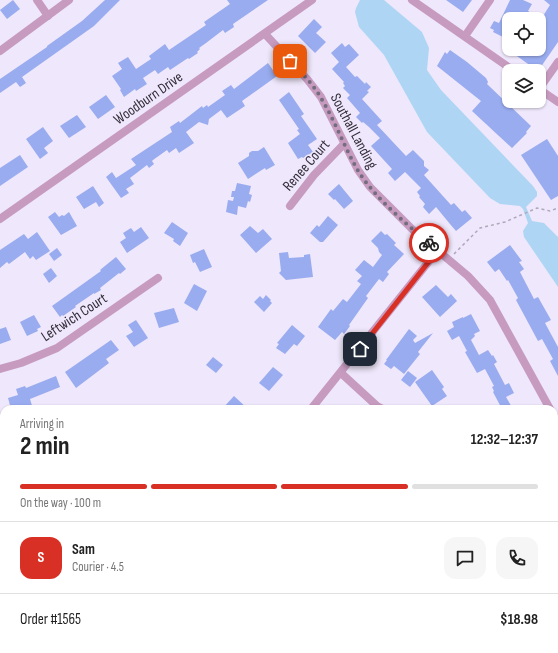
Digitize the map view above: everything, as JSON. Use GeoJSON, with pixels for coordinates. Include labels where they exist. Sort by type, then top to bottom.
{"type":"FeatureCollection","features":[{"type":"Feature","properties":{"kind":"street"},"geometry":{"type":"LineString","coordinates":[[37,0],[48,16]]}},
{"type":"Feature","properties":{"kind":"street"},"geometry":{"type":"LineString","coordinates":[[0,51],[69,0]]}},
{"type":"Feature","properties":{"kind":"street","name":"Woodburn Drive"},"geometry":{"type":"LineString","coordinates":[[0,219],[312,0]]}},
{"type":"Feature","properties":{"kind":"street"},"geometry":{"type":"LineString","coordinates":[[412,0],[504,64]]}},
{"type":"Feature","properties":{"kind":"street"},"geometry":{"type":"LineString","coordinates":[[465,36],[490,0]]}},
{"type":"Feature","properties":{"kind":"street","name":"Southall Landing"},"geometry":{"type":"LineString","coordinates":[[265,34],[307,79],[321,97],[358,170],[370,186],[412,228],[468,276],[490,300],[548,405]]}},
{"type":"Feature","properties":{"kind":"street"},"geometry":{"type":"LineString","coordinates":[[546,79],[558,62]]}},
{"type":"Feature","properties":{"kind":"street"},"geometry":{"type":"LineString","coordinates":[[546,94],[558,102]]}},
{"type":"Feature","properties":{"kind":"street","name":"Renee Court"},"geometry":{"type":"LineString","coordinates":[[290,206],[314,175],[344,144]]}},
{"type":"Feature","properties":{"kind":"street"},"geometry":{"type":"LineString","coordinates":[[314,405],[438,250]]}},
{"type":"Feature","properties":{"kind":"street","name":"Leftwich Court"},"geometry":{"type":"LineString","coordinates":[[0,369],[27,361],[57,348],[158,278]]}},
{"type":"Feature","properties":{"kind":"street"},"geometry":{"type":"LineString","coordinates":[[341,373],[376,405]]}},
{"type":"Feature","properties":{"kind":"path"},"geometry":{"type":"LineString","coordinates":[[449,259],[480,228],[505,222],[534,209],[539,208],[550,211],[558,208]]}},
{"type":"Feature","properties":{"kind":"water"},"geometry":{"type":"Polygon","coordinates":[[[360,0],[384,0],[422,32],[429,48],[427,70],[441,90],[533,186],[537,192],[537,196],[526,207],[532,221],[544,223],[558,237],[558,287],[524,237],[523,231],[528,223],[523,209],[520,206],[500,204],[490,198],[427,132],[384,55],[359,27],[355,12],[360,0]]]}},
{"type":"Feature","properties":{"kind":"building"},"geometry":{"type":"Polygon","coordinates":[[[13,0],[20,9],[7,19],[0,10],[13,0]]]}},
{"type":"Feature","properties":{"kind":"building"},"geometry":{"type":"Polygon","coordinates":[[[105,0],[120,0],[94,26],[22,77],[26,83],[20,87],[16,82],[0,93],[0,79],[82,21],[105,0]]]}},
{"type":"Feature","properties":{"kind":"building"},"geometry":{"type":"Polygon","coordinates":[[[227,0],[268,0],[233,24],[234,27],[225,33],[223,30],[199,48],[198,53],[189,59],[188,58],[170,70],[168,67],[158,74],[155,70],[143,78],[147,84],[136,91],[135,89],[124,97],[120,90],[121,89],[112,76],[122,69],[118,63],[128,57],[136,69],[151,59],[149,56],[165,44],[169,50],[206,25],[204,22],[230,4],[227,0]]]}},
{"type":"Feature","properties":{"kind":"building"},"geometry":{"type":"Polygon","coordinates":[[[446,0],[472,0],[463,12],[446,0]]]}},
{"type":"Feature","properties":{"kind":"building"},"geometry":{"type":"Polygon","coordinates":[[[510,0],[523,0],[532,4],[528,11],[530,12],[504,12],[510,0]]]}},
{"type":"Feature","properties":{"kind":"building"},"geometry":{"type":"Polygon","coordinates":[[[544,0],[558,0],[558,42],[543,64],[528,64],[517,56],[546,56],[546,12],[550,5],[544,0]]]}},
{"type":"Feature","properties":{"kind":"building"},"geometry":{"type":"Polygon","coordinates":[[[502,17],[502,36],[493,32],[494,30],[490,28],[494,21],[499,23],[502,17]]]}},
{"type":"Feature","properties":{"kind":"building"},"geometry":{"type":"Polygon","coordinates":[[[314,19],[322,27],[316,33],[326,42],[315,53],[298,36],[314,19]]]}},
{"type":"Feature","properties":{"kind":"building"},"geometry":{"type":"Polygon","coordinates":[[[342,43],[345,47],[349,44],[359,55],[346,67],[355,77],[357,76],[365,84],[366,82],[371,87],[367,91],[369,92],[362,99],[382,121],[377,125],[406,156],[413,150],[424,161],[424,166],[429,170],[424,175],[451,205],[454,203],[462,212],[465,210],[472,218],[456,231],[436,207],[429,214],[423,207],[425,204],[417,192],[421,188],[405,172],[395,181],[388,173],[392,169],[371,146],[380,138],[356,117],[360,113],[347,98],[350,95],[343,88],[345,86],[343,83],[344,82],[332,69],[339,62],[331,53],[342,43]]]}},
{"type":"Feature","properties":{"kind":"building"},"geometry":{"type":"Polygon","coordinates":[[[450,50],[486,78],[488,82],[487,84],[502,98],[502,108],[512,108],[531,126],[526,132],[527,133],[512,148],[472,111],[481,101],[437,66],[445,52],[447,54],[450,50]]]}},
{"type":"Feature","properties":{"kind":"building"},"geometry":{"type":"Polygon","coordinates":[[[268,63],[277,76],[242,101],[245,106],[227,118],[221,110],[209,119],[208,125],[199,122],[186,132],[194,143],[179,153],[176,148],[169,153],[167,150],[153,160],[152,161],[154,164],[149,168],[147,165],[130,178],[134,184],[126,189],[129,193],[121,198],[106,177],[112,172],[116,178],[136,165],[131,159],[172,132],[170,127],[179,121],[180,123],[202,106],[203,108],[207,105],[208,107],[225,95],[222,91],[231,85],[234,89],[268,63]]]}},
{"type":"Feature","properties":{"kind":"building"},"geometry":{"type":"Polygon","coordinates":[[[289,92],[304,114],[301,116],[317,139],[308,145],[313,152],[303,158],[298,159],[288,143],[300,134],[297,130],[299,129],[279,100],[289,92]]]}},
{"type":"Feature","properties":{"kind":"building"},"geometry":{"type":"Polygon","coordinates":[[[106,95],[115,107],[98,119],[89,107],[106,95]]]}},
{"type":"Feature","properties":{"kind":"building"},"geometry":{"type":"Polygon","coordinates":[[[77,115],[86,127],[69,138],[60,126],[77,115]]]}},
{"type":"Feature","properties":{"kind":"building"},"geometry":{"type":"Polygon","coordinates":[[[43,127],[53,141],[44,148],[48,153],[40,159],[26,139],[43,127]]]}},
{"type":"Feature","properties":{"kind":"building"},"geometry":{"type":"Polygon","coordinates":[[[547,139],[558,156],[558,196],[551,200],[521,155],[547,139]]]}},
{"type":"Feature","properties":{"kind":"building"},"geometry":{"type":"Polygon","coordinates":[[[264,147],[275,165],[266,170],[265,168],[248,179],[238,163],[249,156],[249,153],[252,151],[258,151],[264,147]]]}},
{"type":"Feature","properties":{"kind":"building"},"geometry":{"type":"Polygon","coordinates":[[[20,155],[28,167],[0,186],[0,168],[20,155]]]}},
{"type":"Feature","properties":{"kind":"building"},"geometry":{"type":"Polygon","coordinates":[[[237,183],[251,186],[249,194],[252,195],[246,208],[238,206],[237,215],[226,212],[228,200],[233,201],[234,197],[231,197],[232,191],[235,191],[237,183]]]}},
{"type":"Feature","properties":{"kind":"building"},"geometry":{"type":"Polygon","coordinates":[[[339,184],[353,201],[344,209],[328,194],[339,184]]]}},
{"type":"Feature","properties":{"kind":"building"},"geometry":{"type":"Polygon","coordinates":[[[93,186],[104,203],[99,207],[96,202],[84,209],[76,197],[93,186]]]}},
{"type":"Feature","properties":{"kind":"building"},"geometry":{"type":"Polygon","coordinates":[[[55,212],[59,217],[62,215],[64,216],[69,212],[77,226],[61,235],[48,217],[55,212]]]}},
{"type":"Feature","properties":{"kind":"building"},"geometry":{"type":"Polygon","coordinates":[[[328,216],[338,225],[323,242],[320,242],[310,233],[317,225],[319,227],[328,216]]]}},
{"type":"Feature","properties":{"kind":"building"},"geometry":{"type":"Polygon","coordinates":[[[172,222],[188,233],[180,246],[173,241],[174,239],[164,233],[172,222]]]}},
{"type":"Feature","properties":{"kind":"building"},"geometry":{"type":"Polygon","coordinates":[[[250,226],[258,233],[263,229],[272,239],[256,253],[240,235],[250,226]]]}},
{"type":"Feature","properties":{"kind":"building"},"geometry":{"type":"Polygon","coordinates":[[[141,227],[149,238],[127,253],[120,242],[126,238],[123,233],[131,228],[134,232],[141,227]]]}},
{"type":"Feature","properties":{"kind":"building"},"geometry":{"type":"Polygon","coordinates":[[[381,231],[385,235],[387,234],[396,243],[394,245],[404,254],[387,272],[389,274],[383,282],[379,279],[366,296],[368,298],[349,325],[350,326],[344,334],[342,332],[335,340],[318,327],[331,309],[333,311],[343,299],[347,302],[361,284],[357,281],[362,276],[355,270],[364,260],[373,267],[382,255],[371,241],[381,231]]]}},
{"type":"Feature","properties":{"kind":"building"},"geometry":{"type":"Polygon","coordinates":[[[37,232],[50,251],[36,260],[33,256],[30,259],[25,252],[9,264],[7,262],[0,268],[0,250],[24,234],[28,239],[37,232]]]}},
{"type":"Feature","properties":{"kind":"building"},"geometry":{"type":"Polygon","coordinates":[[[510,245],[522,261],[519,262],[524,269],[520,272],[534,299],[538,297],[551,320],[545,323],[558,347],[558,376],[550,361],[553,359],[542,339],[538,341],[516,300],[518,298],[508,280],[507,281],[499,269],[495,272],[487,262],[510,245]]]}},
{"type":"Feature","properties":{"kind":"building"},"geometry":{"type":"Polygon","coordinates":[[[57,248],[62,255],[54,261],[49,254],[57,248]]]}},
{"type":"Feature","properties":{"kind":"building"},"geometry":{"type":"Polygon","coordinates":[[[204,249],[212,267],[200,272],[195,262],[193,263],[190,255],[204,249]]]}},
{"type":"Feature","properties":{"kind":"building"},"geometry":{"type":"Polygon","coordinates":[[[288,252],[289,258],[304,257],[304,255],[310,254],[313,277],[286,280],[279,273],[281,271],[279,253],[288,252]]]}},
{"type":"Feature","properties":{"kind":"building"},"geometry":{"type":"Polygon","coordinates":[[[116,257],[126,269],[100,288],[101,290],[94,293],[60,317],[52,306],[101,271],[100,270],[116,257]]]}},
{"type":"Feature","properties":{"kind":"building"},"geometry":{"type":"Polygon","coordinates":[[[51,268],[57,276],[49,283],[43,274],[51,268]]]}},
{"type":"Feature","properties":{"kind":"building"},"geometry":{"type":"Polygon","coordinates":[[[194,284],[207,291],[197,311],[184,303],[194,284]]]}},
{"type":"Feature","properties":{"kind":"building"},"geometry":{"type":"Polygon","coordinates":[[[436,285],[448,297],[451,294],[457,301],[440,317],[422,297],[436,285]]]}},
{"type":"Feature","properties":{"kind":"building"},"geometry":{"type":"Polygon","coordinates":[[[266,295],[272,303],[264,312],[254,302],[260,296],[263,299],[266,295]]]}},
{"type":"Feature","properties":{"kind":"building"},"geometry":{"type":"Polygon","coordinates":[[[174,308],[179,322],[159,328],[154,313],[174,308]]]}},
{"type":"Feature","properties":{"kind":"building"},"geometry":{"type":"Polygon","coordinates":[[[471,314],[480,331],[474,334],[475,336],[471,340],[479,355],[488,350],[497,362],[494,364],[505,385],[509,383],[514,393],[506,397],[511,405],[500,405],[493,392],[492,387],[494,386],[485,369],[477,373],[465,352],[467,351],[459,336],[452,340],[447,331],[454,327],[452,322],[471,314]]]}},
{"type":"Feature","properties":{"kind":"building"},"geometry":{"type":"Polygon","coordinates":[[[34,315],[41,327],[37,329],[38,331],[27,336],[20,322],[34,315]]]}},
{"type":"Feature","properties":{"kind":"building"},"geometry":{"type":"Polygon","coordinates":[[[136,320],[148,338],[134,347],[126,336],[133,332],[128,325],[136,320]]]}},
{"type":"Feature","properties":{"kind":"building"},"geometry":{"type":"Polygon","coordinates":[[[292,325],[305,336],[297,346],[294,344],[285,354],[276,348],[279,344],[277,343],[292,325]]]}},
{"type":"Feature","properties":{"kind":"building"},"geometry":{"type":"Polygon","coordinates":[[[6,327],[11,340],[0,344],[0,329],[6,327]]]}},
{"type":"Feature","properties":{"kind":"building"},"geometry":{"type":"Polygon","coordinates":[[[409,329],[417,336],[413,340],[415,343],[433,333],[418,352],[420,354],[404,374],[394,366],[391,369],[384,364],[409,329]]]}},
{"type":"Feature","properties":{"kind":"building"},"geometry":{"type":"Polygon","coordinates":[[[111,340],[119,350],[106,359],[109,363],[76,388],[65,372],[111,340]]]}},
{"type":"Feature","properties":{"kind":"building"},"geometry":{"type":"Polygon","coordinates":[[[213,357],[223,365],[216,373],[206,365],[213,357]]]}},
{"type":"Feature","properties":{"kind":"building"},"geometry":{"type":"Polygon","coordinates":[[[273,367],[283,375],[269,391],[259,383],[273,367]]]}},
{"type":"Feature","properties":{"kind":"building"},"geometry":{"type":"Polygon","coordinates":[[[432,370],[444,387],[442,389],[447,396],[431,405],[415,382],[432,370]]]}},
{"type":"Feature","properties":{"kind":"building"},"geometry":{"type":"Polygon","coordinates":[[[408,371],[417,378],[410,387],[401,380],[408,371]]]}},
{"type":"Feature","properties":{"kind":"building"},"geometry":{"type":"Polygon","coordinates":[[[56,376],[60,387],[30,399],[32,405],[10,405],[8,398],[18,395],[16,389],[25,386],[26,388],[56,376]]]}},
{"type":"Feature","properties":{"kind":"building"},"geometry":{"type":"Polygon","coordinates":[[[234,396],[244,405],[226,405],[234,396]]]}},
{"type":"Feature","properties":{"kind":"way so far"},"geometry":{"type":"LineString","coordinates":[[290,61],[321,97],[358,170],[370,186],[429,243]]}},
{"type":"Feature","properties":{"kind":"route"},"geometry":{"type":"LineString","coordinates":[[360,349],[438,250],[429,243]]}}]}
